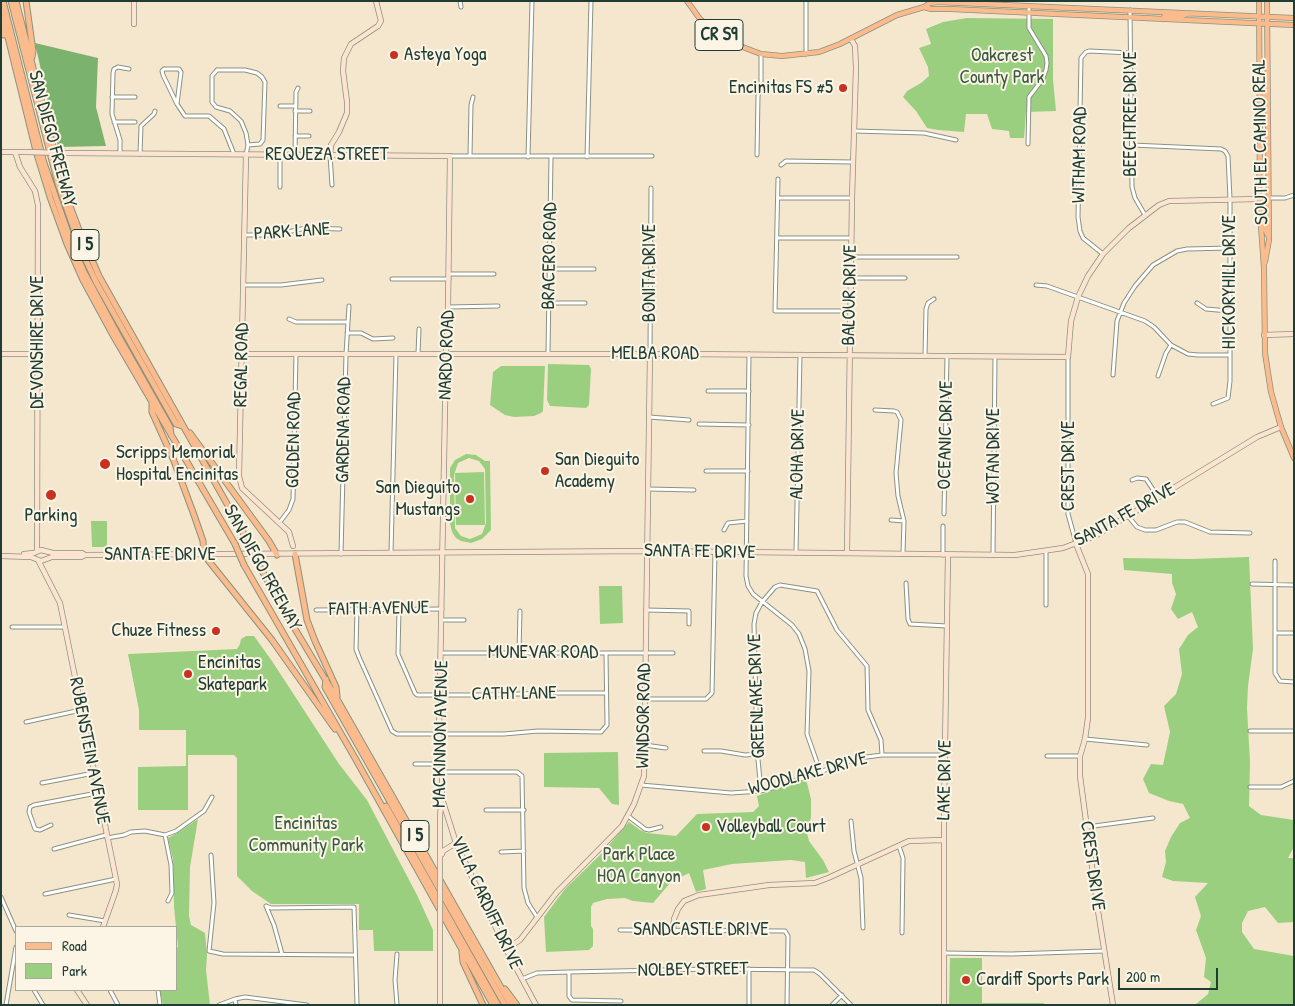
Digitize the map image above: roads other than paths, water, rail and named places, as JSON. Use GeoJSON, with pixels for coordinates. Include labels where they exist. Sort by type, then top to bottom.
{"type":"FeatureCollection","features":[{"type":"Feature","properties":{"kind":"highway"},"geometry":{"type":"LineString","coordinates":[[4,1],[44,163],[72,244],[84,272],[170,427],[172,438]]}},
{"type":"Feature","properties":{"kind":"highway"},"geometry":{"type":"LineString","coordinates":[[11,1],[58,184],[82,252],[96,282],[176,424],[183,426]]}},
{"type":"Feature","properties":{"kind":"highway","name":"SAN DIEGO FREEWAY"},"geometry":{"type":"LineString","coordinates":[[16,1],[65,193],[99,276],[249,543],[258,565],[280,604],[326,678],[511,1005]]}},
{"type":"Feature","properties":{"kind":"highway"},"geometry":{"type":"LineString","coordinates":[[26,1],[33,51],[31,60]]}},
{"type":"Feature","properties":{"kind":"highway","name":"SAN DIEGO FREEWAY"},"geometry":{"type":"LineString","coordinates":[[1,9],[50,197],[67,244],[97,306],[172,438],[190,465],[244,565],[355,758],[493,1005]]}},
{"type":"Feature","properties":{"kind":"highway"},"geometry":{"type":"LineString","coordinates":[[1,25],[25,105]]}},
{"type":"Feature","properties":{"kind":"highway"},"geometry":{"type":"LineString","coordinates":[[152,403],[152,412],[177,468],[202,541],[204,555],[272,640],[355,758]]}},
{"type":"Feature","properties":{"kind":"highway"},"geometry":{"type":"LineString","coordinates":[[177,415],[269,540],[277,554]]}},
{"type":"Feature","properties":{"kind":"highway"},"geometry":{"type":"LineString","coordinates":[[295,554],[307,620],[314,640],[336,687],[337,699]]}},
{"type":"Feature","properties":{"kind":"highway"},"geometry":{"type":"LineString","coordinates":[[326,678],[325,687],[505,1005]]}},
{"type":"Feature","properties":{"kind":"highway"},"geometry":{"type":"LineString","coordinates":[[314,686],[320,690],[498,1005]]}},
{"type":"Feature","properties":{"kind":"highway"},"geometry":{"type":"LineString","coordinates":[[461,949],[463,962],[483,1005]]}},
{"type":"Feature","properties":{"kind":"highway"},"geometry":{"type":"LineString","coordinates":[[493,972],[517,1005]]}},
{"type":"Feature","properties":{"kind":"main road","name":"CR S9"},"geometry":{"type":"LineString","coordinates":[[687,1],[713,31],[740,47],[761,54],[782,56],[819,52],[897,15],[938,2],[1294,18]]}},
{"type":"Feature","properties":{"kind":"main road","name":"SOUTH EL CAMINO REAL"},"geometry":{"type":"LineString","coordinates":[[1259,1],[1259,199],[1264,268],[1264,336],[1267,374],[1282,427],[1294,458]]}},
{"type":"Feature","properties":{"kind":"main road","name":"SOUTH EL CAMINO REAL"},"geometry":{"type":"LineString","coordinates":[[1264,268],[1269,240],[1268,1]]}},
{"type":"Feature","properties":{"kind":"main road","name":"CR S9"},"geometry":{"type":"LineString","coordinates":[[924,7],[931,9],[1294,25]]}},
{"type":"Feature","properties":{"kind":"main road"},"geometry":{"type":"LineString","coordinates":[[1163,19],[1165,15],[1182,16],[1190,13]]}},
{"type":"Feature","properties":{"kind":"main road"},"geometry":{"type":"LineString","coordinates":[[1260,77],[1263,82],[1265,100],[1268,103]]}},
{"type":"Feature","properties":{"kind":"main road"},"geometry":{"type":"LineString","coordinates":[[1259,199],[1263,200],[1264,224],[1269,240]]}},
{"type":"Feature","properties":{"kind":"street"},"geometry":{"type":"LineString","coordinates":[[134,1],[134,24]]}},
{"type":"Feature","properties":{"kind":"street"},"geometry":{"type":"LineString","coordinates":[[332,185],[331,145],[339,132],[346,113],[344,58],[351,44],[381,22],[376,1]]}},
{"type":"Feature","properties":{"kind":"street"},"geometry":{"type":"LineString","coordinates":[[460,1],[461,7]]}},
{"type":"Feature","properties":{"kind":"street"},"geometry":{"type":"LineString","coordinates":[[528,157],[532,1]]}},
{"type":"Feature","properties":{"kind":"street"},"geometry":{"type":"LineString","coordinates":[[587,158],[591,1]]}},
{"type":"Feature","properties":{"kind":"street"},"geometry":{"type":"LineString","coordinates":[[806,1],[806,54]]}},
{"type":"Feature","properties":{"kind":"street"},"geometry":{"type":"LineString","coordinates":[[923,1],[924,7]]}},
{"type":"Feature","properties":{"kind":"street"},"geometry":{"type":"LineString","coordinates":[[1028,144],[1029,97],[1042,80],[1047,63],[1046,56],[1029,28],[1029,5]]}},
{"type":"Feature","properties":{"kind":"street","name":"BEECHTREE DRIVE"},"geometry":{"type":"LineString","coordinates":[[1130,10],[1132,187],[1134,198],[1145,215]]}},
{"type":"Feature","properties":{"kind":"street","name":"BALOUR DRIVE"},"geometry":{"type":"LineString","coordinates":[[847,554],[849,355],[852,278],[851,238],[856,68],[855,46],[851,38]]}},
{"type":"Feature","properties":{"kind":"street","name":"WITHAM ROAD"},"geometry":{"type":"LineString","coordinates":[[1103,254],[1083,238],[1078,217],[1081,58],[1089,51],[1131,53]]}},
{"type":"Feature","properties":{"kind":"street"},"geometry":{"type":"LineString","coordinates":[[756,155],[758,96],[761,86],[761,54]]}},
{"type":"Feature","properties":{"kind":"street"},"geometry":{"type":"LineString","coordinates":[[120,153],[120,140],[112,114],[113,72],[118,67],[129,69]]}},
{"type":"Feature","properties":{"kind":"street"},"geometry":{"type":"LineString","coordinates":[[177,104],[181,72],[179,69],[164,69],[162,71],[163,75],[177,104],[185,116],[207,115],[224,129],[234,154]]}},
{"type":"Feature","properties":{"kind":"street"},"geometry":{"type":"LineString","coordinates":[[246,155],[248,144],[241,121],[230,111],[216,107],[212,102],[212,76],[217,70],[245,70],[262,77],[265,82],[263,140],[260,144],[248,144]]}},
{"type":"Feature","properties":{"kind":"street"},"geometry":{"type":"LineString","coordinates":[[294,154],[295,108],[298,88]]}},
{"type":"Feature","properties":{"kind":"street"},"geometry":{"type":"LineString","coordinates":[[112,97],[135,97]]}},
{"type":"Feature","properties":{"kind":"street"},"geometry":{"type":"LineString","coordinates":[[470,156],[471,105],[473,97]]}},
{"type":"Feature","properties":{"kind":"street"},"geometry":{"type":"LineString","coordinates":[[280,106],[310,111]]}},
{"type":"Feature","properties":{"kind":"street"},"geometry":{"type":"LineString","coordinates":[[140,154],[142,126],[155,111]]}},
{"type":"Feature","properties":{"kind":"street"},"geometry":{"type":"LineString","coordinates":[[114,122],[135,122]]}},
{"type":"Feature","properties":{"kind":"street"},"geometry":{"type":"LineString","coordinates":[[854,131],[924,133],[956,140]]}},
{"type":"Feature","properties":{"kind":"street"},"geometry":{"type":"LineString","coordinates":[[295,136],[309,136]]}},
{"type":"Feature","properties":{"kind":"street","name":"HICKORYHILL DRIVE"},"geometry":{"type":"LineString","coordinates":[[1132,145],[1221,149],[1228,156],[1230,199],[1230,381],[1228,398],[1213,404]]}},
{"type":"Feature","properties":{"kind":"street","name":"REQUEZA STREET"},"geometry":{"type":"LineString","coordinates":[[1,152],[587,158],[652,156]]}},
{"type":"Feature","properties":{"kind":"street","name":"DEVONSHIRE DRIVE"},"geometry":{"type":"LineString","coordinates":[[15,152],[20,168],[35,191],[38,205],[37,559]]}},
{"type":"Feature","properties":{"kind":"street"},"geometry":{"type":"LineString","coordinates":[[280,154],[280,187]]}},
{"type":"Feature","properties":{"kind":"street","name":"REGAL ROAD"},"geometry":{"type":"LineString","coordinates":[[246,155],[239,482],[242,488],[289,532],[295,554]]}},
{"type":"Feature","properties":{"kind":"street","name":"NARDO ROAD"},"geometry":{"type":"LineString","coordinates":[[443,553],[450,156]]}},
{"type":"Feature","properties":{"kind":"street","name":"BRACERO ROAD"},"geometry":{"type":"LineString","coordinates":[[548,355],[551,157]]}},
{"type":"Feature","properties":{"kind":"street"},"geometry":{"type":"LineString","coordinates":[[781,165],[786,161],[853,162]]}},
{"type":"Feature","properties":{"kind":"street"},"geometry":{"type":"LineString","coordinates":[[778,179],[775,311],[851,312]]}},
{"type":"Feature","properties":{"kind":"street","name":"BONITA DRIVE"},"geometry":{"type":"LineString","coordinates":[[646,551],[651,188]]}},
{"type":"Feature","properties":{"kind":"street"},"geometry":{"type":"LineString","coordinates":[[1269,198],[1285,198],[1294,195]]}},
{"type":"Feature","properties":{"kind":"street"},"geometry":{"type":"LineString","coordinates":[[778,198],[852,198]]}},
{"type":"Feature","properties":{"kind":"street","name":"CREST DRIVE"},"geometry":{"type":"LineString","coordinates":[[1113,1005],[1080,776],[1080,756],[1088,718],[1088,574],[1076,544],[1068,514],[1068,357],[1071,321],[1078,297],[1088,276],[1103,254],[1112,243],[1159,204],[1169,200],[1259,199]]}},
{"type":"Feature","properties":{"kind":"street","name":"PARK LANE"},"geometry":{"type":"LineString","coordinates":[[245,235],[273,235],[306,228],[340,229]]}},
{"type":"Feature","properties":{"kind":"street"},"geometry":{"type":"LineString","coordinates":[[777,238],[851,238]]}},
{"type":"Feature","properties":{"kind":"street"},"geometry":{"type":"LineString","coordinates":[[1113,375],[1115,332],[1120,312],[1135,286],[1153,266],[1170,255],[1187,249],[1230,248]]}},
{"type":"Feature","properties":{"kind":"street"},"geometry":{"type":"LineString","coordinates":[[852,256],[957,257]]}},
{"type":"Feature","properties":{"kind":"street"},"geometry":{"type":"LineString","coordinates":[[549,269],[594,269]]}},
{"type":"Feature","properties":{"kind":"street"},"geometry":{"type":"LineString","coordinates":[[392,278],[494,274]]}},
{"type":"Feature","properties":{"kind":"street"},"geometry":{"type":"LineString","coordinates":[[852,278],[905,278]]}},
{"type":"Feature","properties":{"kind":"street"},"geometry":{"type":"LineString","coordinates":[[244,285],[280,285],[322,280]]}},
{"type":"Feature","properties":{"kind":"street"},"geometry":{"type":"LineString","coordinates":[[1036,285],[1047,286],[1078,297],[1154,327],[1171,345],[1188,354],[1230,355]]}},
{"type":"Feature","properties":{"kind":"street"},"geometry":{"type":"LineString","coordinates":[[925,356],[926,309],[928,303],[934,299]]}},
{"type":"Feature","properties":{"kind":"street"},"geometry":{"type":"LineString","coordinates":[[549,302],[585,303]]}},
{"type":"Feature","properties":{"kind":"street"},"geometry":{"type":"LineString","coordinates":[[1196,304],[1206,309],[1229,311]]}},
{"type":"Feature","properties":{"kind":"street","name":"GARDENA ROAD"},"geometry":{"type":"LineString","coordinates":[[341,554],[349,306]]}},
{"type":"Feature","properties":{"kind":"street"},"geometry":{"type":"LineString","coordinates":[[448,307],[498,306]]}},
{"type":"Feature","properties":{"kind":"street"},"geometry":{"type":"LineString","coordinates":[[289,319],[296,322],[348,322]]}},
{"type":"Feature","properties":{"kind":"street"},"geometry":{"type":"LineString","coordinates":[[418,354],[419,329]]}},
{"type":"Feature","properties":{"kind":"street"},"geometry":{"type":"LineString","coordinates":[[347,333],[361,333],[373,339],[393,338]]}},
{"type":"Feature","properties":{"kind":"street"},"geometry":{"type":"LineString","coordinates":[[1264,336],[1294,334]]}},
{"type":"Feature","properties":{"kind":"street"},"geometry":{"type":"LineString","coordinates":[[1158,376],[1166,353],[1171,345]]}},
{"type":"Feature","properties":{"kind":"street"},"geometry":{"type":"LineString","coordinates":[[1,354],[37,354]]}},
{"type":"Feature","properties":{"kind":"street","name":"MELBA ROAD"},"geometry":{"type":"LineString","coordinates":[[242,354],[749,354],[1068,357]]}},
{"type":"Feature","properties":{"kind":"street","name":"GOLDEN ROAD"},"geometry":{"type":"LineString","coordinates":[[280,522],[289,510],[293,498],[296,354]]}},
{"type":"Feature","properties":{"kind":"street"},"geometry":{"type":"LineString","coordinates":[[391,553],[396,354]]}},
{"type":"Feature","properties":{"kind":"street"},"geometry":{"type":"LineString","coordinates":[[749,354],[746,552],[748,586],[762,602],[792,625],[799,634],[805,649],[809,671],[807,734],[820,771]]}},
{"type":"Feature","properties":{"kind":"street","name":"ALOHA DRIVE"},"geometry":{"type":"LineString","coordinates":[[796,553],[800,355]]}},
{"type":"Feature","properties":{"kind":"street","name":"OCEANIC DRIVE"},"geometry":{"type":"LineString","coordinates":[[944,514],[947,356]]}},
{"type":"Feature","properties":{"kind":"street","name":"WOTAN DRIVE"},"geometry":{"type":"LineString","coordinates":[[994,555],[995,357]]}},
{"type":"Feature","properties":{"kind":"street"},"geometry":{"type":"LineString","coordinates":[[708,391],[749,391]]}},
{"type":"Feature","properties":{"kind":"street"},"geometry":{"type":"LineString","coordinates":[[875,410],[894,410],[901,416],[896,473],[898,496],[904,521],[903,554]]}},
{"type":"Feature","properties":{"kind":"street"},"geometry":{"type":"LineString","coordinates":[[648,417],[689,420]]}},
{"type":"Feature","properties":{"kind":"street"},"geometry":{"type":"LineString","coordinates":[[699,424],[749,425]]}},
{"type":"Feature","properties":{"kind":"street","name":"SANTA FE DRIVE"},"geometry":{"type":"LineString","coordinates":[[37,559],[45,555],[82,553],[85,555],[204,555],[646,551],[1015,555],[1046,552],[1076,544],[1095,536],[1257,437],[1282,427]]}},
{"type":"Feature","properties":{"kind":"street"},"geometry":{"type":"LineString","coordinates":[[706,471],[748,471]]}},
{"type":"Feature","properties":{"kind":"street"},"geometry":{"type":"LineString","coordinates":[[1132,480],[1137,478],[1146,479],[1158,497]]}},
{"type":"Feature","properties":{"kind":"street"},"geometry":{"type":"LineString","coordinates":[[647,489],[694,490]]}},
{"type":"Feature","properties":{"kind":"street"},"geometry":{"type":"LineString","coordinates":[[1128,516],[1137,527],[1144,530],[1156,530],[1177,522],[1185,522],[1210,532],[1250,533]]}},
{"type":"Feature","properties":{"kind":"street"},"geometry":{"type":"LineString","coordinates":[[891,520],[904,521]]}},
{"type":"Feature","properties":{"kind":"street"},"geometry":{"type":"LineString","coordinates":[[724,530],[728,523],[747,522]]}},
{"type":"Feature","properties":{"kind":"street"},"geometry":{"type":"LineString","coordinates":[[943,526],[946,555]]}},
{"type":"Feature","properties":{"kind":"street","name":"DEVONSHIRE DRIVE"},"geometry":{"type":"LineString","coordinates":[[37,538],[45,555]]}},
{"type":"Feature","properties":{"kind":"street","name":"WINDSOR ROAD"},"geometry":{"type":"LineString","coordinates":[[506,949],[520,940],[557,892],[612,837],[628,816],[641,785],[644,776],[645,744],[646,551]]}},
{"type":"Feature","properties":{"kind":"street"},"geometry":{"type":"LineString","coordinates":[[12,556],[37,552],[45,555]]}},
{"type":"Feature","properties":{"kind":"street"},"geometry":{"type":"LineString","coordinates":[[645,699],[706,699],[713,690],[715,552]]}},
{"type":"Feature","properties":{"kind":"street"},"geometry":{"type":"LineString","coordinates":[[1046,552],[1046,605]]}},
{"type":"Feature","properties":{"kind":"street","name":"MACKINNON AVENUE"},"geometry":{"type":"LineString","coordinates":[[440,1005],[440,815],[442,764],[439,734],[443,553]]}},
{"type":"Feature","properties":{"kind":"street","name":"RUBENSTEIN AVENUE"},"geometry":{"type":"LineString","coordinates":[[45,555],[46,575]]}},
{"type":"Feature","properties":{"kind":"street","name":"LAKE DRIVE"},"geometry":{"type":"LineString","coordinates":[[944,1005],[946,555]]}},
{"type":"Feature","properties":{"kind":"street"},"geometry":{"type":"LineString","coordinates":[[1,556],[37,559]]}},
{"type":"Feature","properties":{"kind":"street","name":"RUBENSTEIN AVENUE"},"geometry":{"type":"LineString","coordinates":[[37,559],[60,604],[116,879],[116,890],[103,926]]}},
{"type":"Feature","properties":{"kind":"street"},"geometry":{"type":"LineString","coordinates":[[1275,561],[1274,673],[1280,681],[1294,682]]}},
{"type":"Feature","properties":{"kind":"street"},"geometry":{"type":"LineString","coordinates":[[906,583],[908,619],[910,624],[947,626]]}},
{"type":"Feature","properties":{"kind":"street"},"geometry":{"type":"LineString","coordinates":[[1252,584],[1294,585]]}},
{"type":"Feature","properties":{"kind":"street"},"geometry":{"type":"LineString","coordinates":[[762,602],[773,588],[780,585],[815,590],[819,594],[837,630],[867,666],[868,710],[881,740],[882,756]]}},
{"type":"Feature","properties":{"kind":"street","name":"GREENLAKE DRIVE"},"geometry":{"type":"LineString","coordinates":[[761,791],[754,624],[756,613],[762,602]]}},
{"type":"Feature","properties":{"kind":"street"},"geometry":{"type":"LineString","coordinates":[[357,609],[356,649],[392,731],[399,734],[504,734],[538,731],[599,732],[607,725],[606,653]]}},
{"type":"Feature","properties":{"kind":"street","name":"CATHY LANE"},"geometry":{"type":"LineString","coordinates":[[399,609],[398,654],[415,693],[421,696],[606,693]]}},
{"type":"Feature","properties":{"kind":"street","name":"FAITH AVENUE"},"geometry":{"type":"LineString","coordinates":[[316,610],[442,609]]}},
{"type":"Feature","properties":{"kind":"street"},"geometry":{"type":"LineString","coordinates":[[645,610],[689,611],[689,624]]}},
{"type":"Feature","properties":{"kind":"street"},"geometry":{"type":"LineString","coordinates":[[519,653],[520,611]]}},
{"type":"Feature","properties":{"kind":"street"},"geometry":{"type":"LineString","coordinates":[[442,620],[464,620]]}},
{"type":"Feature","properties":{"kind":"street"},"geometry":{"type":"LineString","coordinates":[[12,627],[64,627]]}},
{"type":"Feature","properties":{"kind":"street"},"geometry":{"type":"LineString","coordinates":[[1274,633],[1292,633]]}},
{"type":"Feature","properties":{"kind":"street","name":"MUNEVAR ROAD"},"geometry":{"type":"LineString","coordinates":[[442,653],[673,653]]}},
{"type":"Feature","properties":{"kind":"street"},"geometry":{"type":"LineString","coordinates":[[26,722],[81,710]]}},
{"type":"Feature","properties":{"kind":"street"},"geometry":{"type":"LineString","coordinates":[[1250,731],[1294,731]]}},
{"type":"Feature","properties":{"kind":"street"},"geometry":{"type":"LineString","coordinates":[[1085,739],[1147,745]]}},
{"type":"Feature","properties":{"kind":"street"},"geometry":{"type":"LineString","coordinates":[[645,744],[666,748]]}},
{"type":"Feature","properties":{"kind":"street"},"geometry":{"type":"LineString","coordinates":[[704,751],[720,751],[745,756],[758,754]]}},
{"type":"Feature","properties":{"kind":"street","name":"WOODLAKE DRIVE"},"geometry":{"type":"LineString","coordinates":[[641,785],[731,793],[761,791],[851,760],[882,756],[945,755]]}},
{"type":"Feature","properties":{"kind":"street"},"geometry":{"type":"LineString","coordinates":[[1047,756],[1080,756]]}},
{"type":"Feature","properties":{"kind":"street"},"geometry":{"type":"LineString","coordinates":[[415,764],[442,764]]}},
{"type":"Feature","properties":{"kind":"street"},"geometry":{"type":"LineString","coordinates":[[442,772],[520,773],[522,776],[525,895],[537,917]]}},
{"type":"Feature","properties":{"kind":"street"},"geometry":{"type":"LineString","coordinates":[[42,783],[94,773]]}},
{"type":"Feature","properties":{"kind":"street"},"geometry":{"type":"LineString","coordinates":[[1250,787],[1281,787],[1294,781]]}},
{"type":"Feature","properties":{"kind":"street"},"geometry":{"type":"LineString","coordinates":[[51,825],[40,830],[35,829],[29,812],[30,807],[97,793]]}},
{"type":"Feature","properties":{"kind":"street"},"geometry":{"type":"LineString","coordinates":[[54,849],[131,832],[144,831],[165,835],[176,831],[204,811],[212,797]]}},
{"type":"Feature","properties":{"kind":"street","name":"VILLA CARDIFF DRIVE"},"geometry":{"type":"LineString","coordinates":[[442,799],[456,843],[506,949],[536,1005]]}},
{"type":"Feature","properties":{"kind":"street"},"geometry":{"type":"LineString","coordinates":[[486,810],[524,810]]}},
{"type":"Feature","properties":{"kind":"street"},"geometry":{"type":"LineString","coordinates":[[628,816],[645,829],[661,827]]}},
{"type":"Feature","properties":{"kind":"street"},"geometry":{"type":"LineString","coordinates":[[1086,827],[1153,818]]}},
{"type":"Feature","properties":{"kind":"street"},"geometry":{"type":"LineString","coordinates":[[851,821],[854,851],[861,878],[863,928]]}},
{"type":"Feature","properties":{"kind":"street"},"geometry":{"type":"LineString","coordinates":[[165,835],[171,865],[172,893],[168,901]]}},
{"type":"Feature","properties":{"kind":"street"},"geometry":{"type":"LineString","coordinates":[[673,932],[674,919],[678,909],[684,902],[694,897],[769,885],[815,882],[834,876],[910,841],[944,840]]}},
{"type":"Feature","properties":{"kind":"street"},"geometry":{"type":"LineString","coordinates":[[440,859],[443,850],[456,843]]}},
{"type":"Feature","properties":{"kind":"street"},"geometry":{"type":"LineString","coordinates":[[898,845],[903,858],[902,933]]}},
{"type":"Feature","properties":{"kind":"street"},"geometry":{"type":"LineString","coordinates":[[501,852],[524,851]]}},
{"type":"Feature","properties":{"kind":"street"},"geometry":{"type":"LineString","coordinates":[[211,855],[214,903],[209,951],[223,954],[355,955]]}},
{"type":"Feature","properties":{"kind":"street"},"geometry":{"type":"LineString","coordinates":[[44,894],[116,879]]}},
{"type":"Feature","properties":{"kind":"street"},"geometry":{"type":"LineString","coordinates":[[1,897],[15,929]]}},
{"type":"Feature","properties":{"kind":"street"},"geometry":{"type":"LineString","coordinates":[[282,954],[274,925],[266,906],[271,908],[354,907],[357,1005]]}},
{"type":"Feature","properties":{"kind":"street"},"geometry":{"type":"LineString","coordinates":[[69,915],[105,921]]}},
{"type":"Feature","properties":{"kind":"street","name":"SANDCASTLE DRIVE"},"geometry":{"type":"LineString","coordinates":[[620,930],[673,932],[782,930],[788,936],[787,969]]}},
{"type":"Feature","properties":{"kind":"street"},"geometry":{"type":"LineString","coordinates":[[945,953],[1045,953],[1104,950]]}},
{"type":"Feature","properties":{"kind":"street"},"geometry":{"type":"LineString","coordinates":[[397,954],[395,980],[398,1005]]}},
{"type":"Feature","properties":{"kind":"street"},"geometry":{"type":"LineString","coordinates":[[6,1005],[15,961]]}},
{"type":"Feature","properties":{"kind":"street"},"geometry":{"type":"LineString","coordinates":[[749,969],[749,1005]]}},
{"type":"Feature","properties":{"kind":"street","name":"NOLBEY STREET"},"geometry":{"type":"LineString","coordinates":[[522,979],[536,974],[569,972],[749,969],[814,970],[851,1005]]}},
{"type":"Feature","properties":{"kind":"street"},"geometry":{"type":"LineString","coordinates":[[787,969],[787,1005]]}},
{"type":"Feature","properties":{"kind":"street"},"geometry":{"type":"LineString","coordinates":[[569,972],[569,996],[572,1000],[621,1001]]}},
{"type":"Feature","properties":{"kind":"street"},"geometry":{"type":"LineString","coordinates":[[35,991],[43,1005]]}},
{"type":"Feature","properties":{"kind":"street"},"geometry":{"type":"LineString","coordinates":[[78,991],[87,1005]]}},
{"type":"Feature","properties":{"kind":"street"},"geometry":{"type":"LineString","coordinates":[[111,991],[118,1005]]}},
{"type":"Feature","properties":{"kind":"street"},"geometry":{"type":"LineString","coordinates":[[158,991],[160,1005]]}},
{"type":"Feature","properties":{"kind":"street"},"geometry":{"type":"LineString","coordinates":[[832,1005],[842,995]]}},
{"type":"Feature","properties":{"kind":"street"},"geometry":{"type":"LineString","coordinates":[[219,1005],[245,997],[307,1005]]}},
{"type":"Feature","properties":{"kind":"street"},"geometry":{"type":"LineString","coordinates":[[235,999],[236,1005]]}},
{"type":"Feature","properties":{"kind":"place","name":"Asteya Yoga"},"geometry":{"type":"Point","coordinates":[394,55]}},
{"type":"Feature","properties":{"kind":"place","name":"Encinitas FS #5"},"geometry":{"type":"Point","coordinates":[843,88]}},
{"type":"Feature","properties":{"kind":"place","name":"Scripps Memorial Hospital Encinitas"},"geometry":{"type":"Point","coordinates":[105,464]}},
{"type":"Feature","properties":{"kind":"place","name":"San Dieguito Academy"},"geometry":{"type":"Point","coordinates":[545,471]}},
{"type":"Feature","properties":{"kind":"place","name":"Parking"},"geometry":{"type":"Point","coordinates":[51,495]}},
{"type":"Feature","properties":{"kind":"place","name":"San Dieguito Mustangs"},"geometry":{"type":"Point","coordinates":[470,499]}},
{"type":"Feature","properties":{"kind":"place","name":"Chuze Fitness"},"geometry":{"type":"Point","coordinates":[216,631]}},
{"type":"Feature","properties":{"kind":"place","name":"Encinitas Skatepark"},"geometry":{"type":"Point","coordinates":[188,674]}},
{"type":"Feature","properties":{"kind":"place","name":"Volleyball Court"},"geometry":{"type":"Point","coordinates":[706,827]}},
{"type":"Feature","properties":{"kind":"place","name":"Cardiff Sports Park"},"geometry":{"type":"Point","coordinates":[966,980]}},
{"type":"Feature","properties":{"kind":"park label","name":"Oakcrest County Park"},"geometry":{"type":"Point","coordinates":[1002,67]}},
{"type":"Feature","properties":{"kind":"park label","name":"Encinitas Community Park"},"geometry":{"type":"Point","coordinates":[306,835]}},
{"type":"Feature","properties":{"kind":"park label","name":"Park Place HOA Canyon"},"geometry":{"type":"Point","coordinates":[639,866]}}]}
